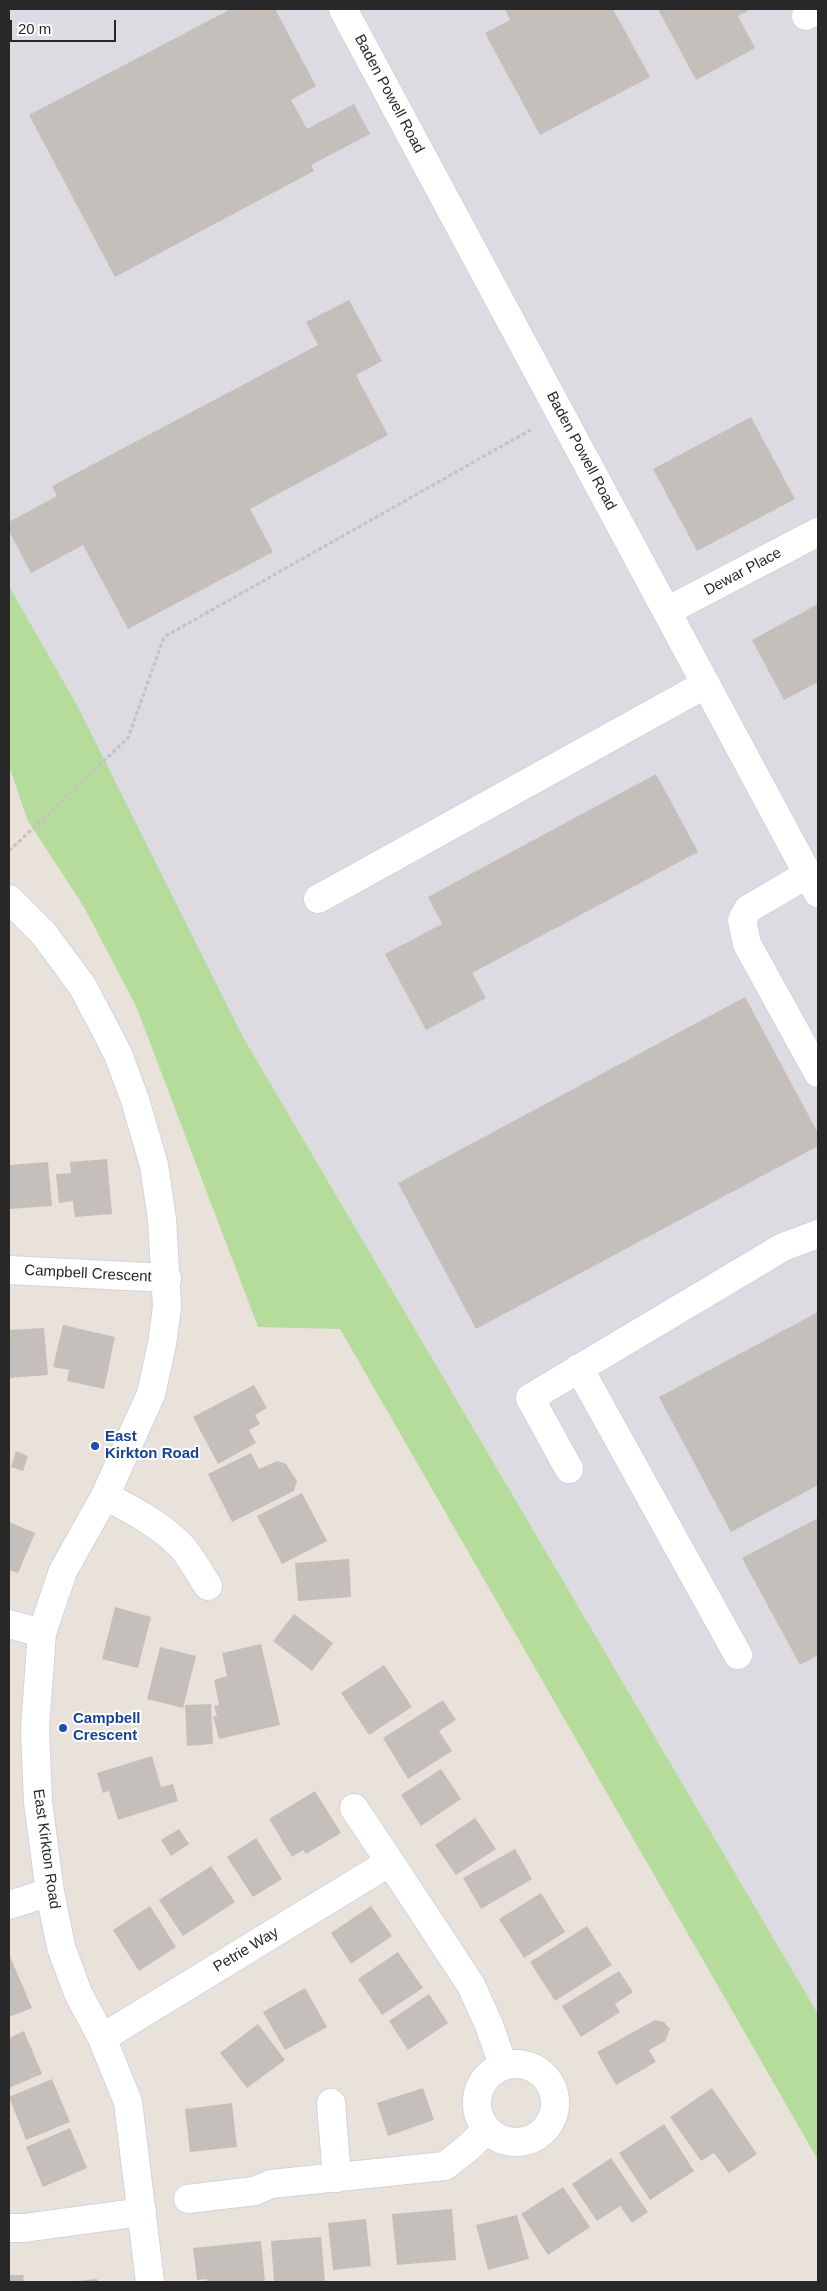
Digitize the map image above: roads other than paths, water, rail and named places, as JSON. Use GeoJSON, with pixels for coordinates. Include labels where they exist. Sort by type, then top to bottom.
{"type":"FeatureCollection","features":[{"type":"Feature","properties":{"kind":"street","name":"Baden Powell Road"},"geometry":{"type":"LineString","coordinates":[[343,9],[813,884]]}},
{"type":"Feature","properties":{"kind":"street","name":"Dewar Place"},"geometry":{"type":"LineString","coordinates":[[667,611],[818,532]]}},
{"type":"Feature","properties":{"kind":"street"},"geometry":{"type":"LineString","coordinates":[[318,899],[706,684]]}},
{"type":"Feature","properties":{"kind":"street"},"geometry":{"type":"LineString","coordinates":[[813,884],[748,910],[742,920],[747,944],[818,1072]]}},
{"type":"Feature","properties":{"kind":"street","name":"East Kirkton Road"},"geometry":{"type":"LineString","coordinates":[[9,899],[44,934],[83,987],[118,1054],[135,1100],[154,1165],[162,1219],[167,1278],[167,1307],[162,1344],[151,1394],[105,1496],[63,1571],[42,1633],[35,1728],[38,1802],[50,1892],[61,1948],[78,1993],[102,2038],[128,2102],[150,2282]]}},
{"type":"Feature","properties":{"kind":"street"},"geometry":{"type":"LineString","coordinates":[[569,1469],[530,1398],[783,1247],[818,1234]]}},
{"type":"Feature","properties":{"kind":"street","name":"Campbell Crescent"},"geometry":{"type":"LineString","coordinates":[[9,1270],[167,1278]]}},
{"type":"Feature","properties":{"kind":"street"},"geometry":{"type":"LineString","coordinates":[[579,1368],[738,1655]]}},
{"type":"Feature","properties":{"kind":"street"},"geometry":{"type":"LineString","coordinates":[[105,1496],[154,1525],[180,1545],[208,1586]]}},
{"type":"Feature","properties":{"kind":"street"},"geometry":{"type":"LineString","coordinates":[[9,1624],[42,1633]]}},
{"type":"Feature","properties":{"kind":"street"},"geometry":{"type":"LineString","coordinates":[[354,1808],[471,1984],[504,2065]]}},
{"type":"Feature","properties":{"kind":"street","name":"Petrie Way"},"geometry":{"type":"LineString","coordinates":[[102,2038],[390,1862]]}},
{"type":"Feature","properties":{"kind":"street"},"geometry":{"type":"LineString","coordinates":[[9,1905],[50,1892]]}},
{"type":"Feature","properties":{"kind":"street"},"geometry":{"type":"LineString","coordinates":[[521,2064],[533,2068],[544,2075],[551,2085],[555,2098],[554,2111],[550,2122],[542,2132],[530,2139],[518,2142],[494,2135],[487,2129],[479,2116],[477,2106],[478,2094],[488,2075],[504,2065],[521,2064]]}},
{"type":"Feature","properties":{"kind":"street"},"geometry":{"type":"LineString","coordinates":[[332,2103],[337,2178]]}},
{"type":"Feature","properties":{"kind":"street"},"geometry":{"type":"LineString","coordinates":[[188,2199],[255,2191],[272,2184],[445,2166],[470,2146],[487,2129]]}},
{"type":"Feature","properties":{"kind":"street"},"geometry":{"type":"LineString","coordinates":[[9,2228],[142,2212]]}},
{"type":"Feature","properties":{"kind":"place","name":"East Kirkton Road"},"geometry":{"type":"Point","coordinates":[95,1446]}},
{"type":"Feature","properties":{"kind":"place","name":"Campbell Crescent"},"geometry":{"type":"Point","coordinates":[63,1728]}}]}
